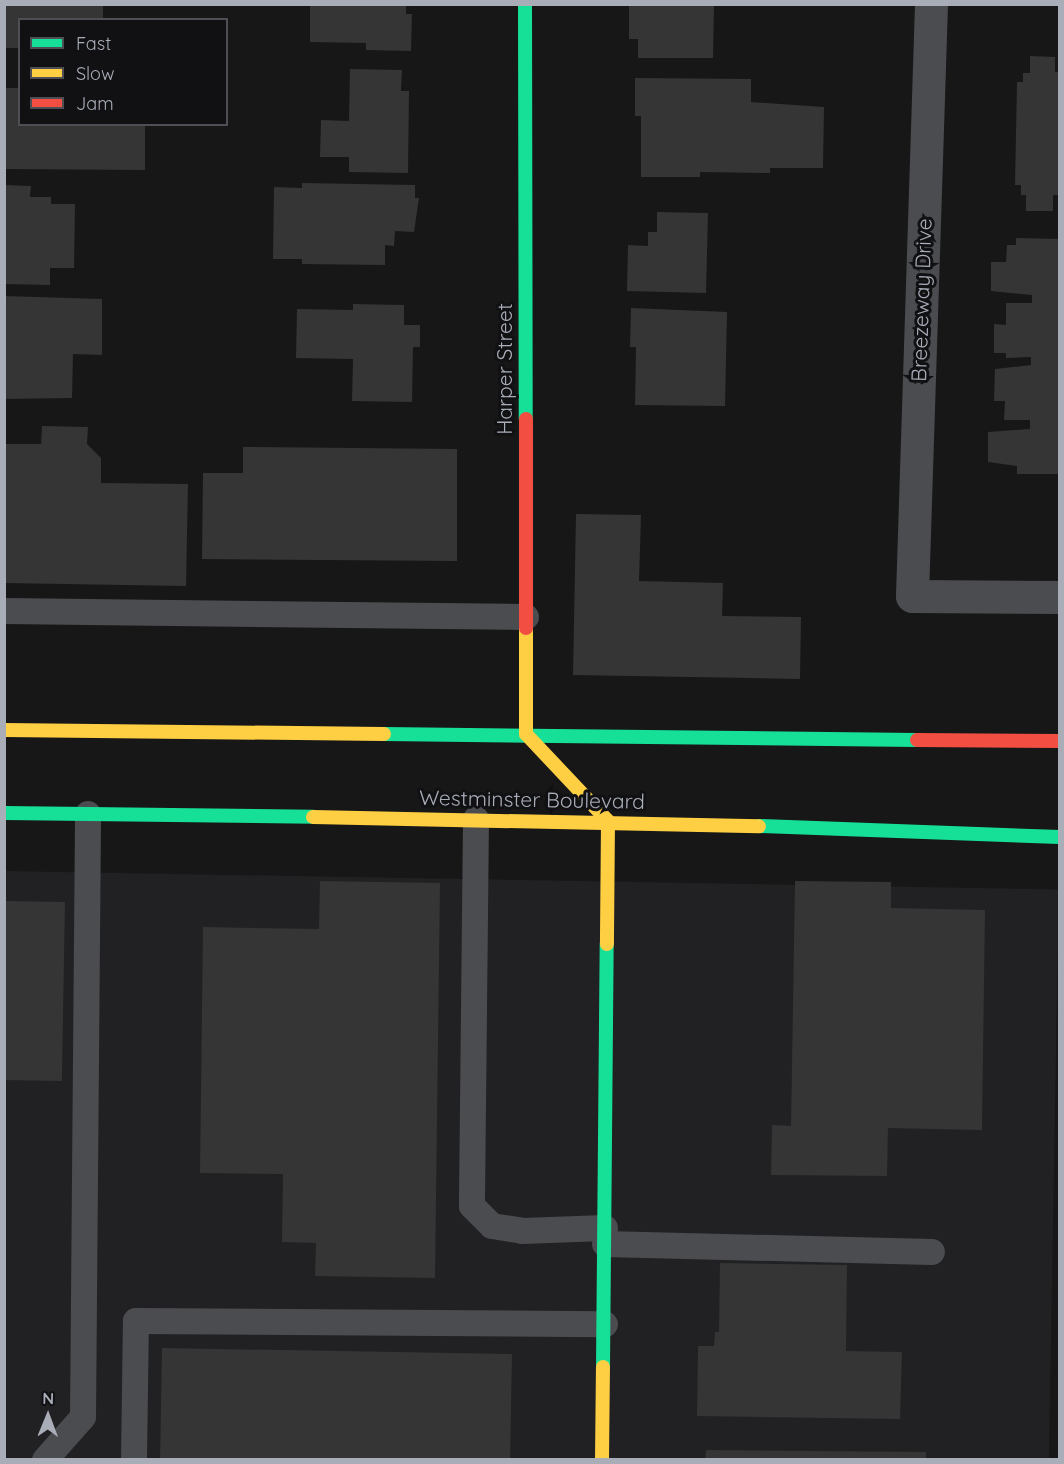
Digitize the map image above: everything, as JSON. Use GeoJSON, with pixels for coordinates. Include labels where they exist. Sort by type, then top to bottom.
{"type":"FeatureCollection","features":[{"type":"Feature","properties":{"kind":"main road","name":"Harper Street"},"geometry":{"type":"LineString","coordinates":[[525,4],[526,734]]}},
{"type":"Feature","properties":{"kind":"main road"},"geometry":{"type":"LineString","coordinates":[[4,730],[1059,741]]}},
{"type":"Feature","properties":{"kind":"main road"},"geometry":{"type":"LineString","coordinates":[[526,734],[608,821],[602,1460]]}},
{"type":"Feature","properties":{"kind":"main road","name":"Westminster Boulevard"},"geometry":{"type":"LineString","coordinates":[[4,813],[608,821],[1059,837]]}},
{"type":"Feature","properties":{"kind":"street","name":"Breezeway Drive"},"geometry":{"type":"LineString","coordinates":[[931,4],[912,596],[1059,597]]}},
{"type":"Feature","properties":{"kind":"lane"},"geometry":{"type":"LineString","coordinates":[[4,612],[526,617]]}},
{"type":"Feature","properties":{"kind":"lane"},"geometry":{"type":"LineString","coordinates":[[50,1457],[83,1417],[88,814]]}},
{"type":"Feature","properties":{"kind":"lane"},"geometry":{"type":"LineString","coordinates":[[476,819],[472,1206],[492,1226],[522,1231],[605,1236],[932,1252]]}},
{"type":"Feature","properties":{"kind":"lane"},"geometry":{"type":"LineString","coordinates":[[134,1460],[136,1321],[605,1324]]}},
{"type":"Feature","properties":{"kind":"shaded area"},"geometry":{"type":"Polygon","coordinates":[[[5,871],[1059,889],[1049,1460],[4,1460],[5,871]]]}},
{"type":"Feature","properties":{"kind":"building"},"geometry":{"type":"Polygon","coordinates":[[[4,4],[103,4],[103,18],[18,18],[18,48],[4,48],[4,4]]]}},
{"type":"Feature","properties":{"kind":"building"},"geometry":{"type":"Polygon","coordinates":[[[310,4],[406,4],[406,14],[412,14],[411,51],[366,50],[366,43],[310,42],[310,4]]]}},
{"type":"Feature","properties":{"kind":"building"},"geometry":{"type":"Polygon","coordinates":[[[629,4],[714,4],[713,58],[638,58],[638,39],[629,39],[629,4]]]}},
{"type":"Feature","properties":{"kind":"building"},"geometry":{"type":"Polygon","coordinates":[[[1030,56],[1055,57],[1055,72],[1060,72],[1060,195],[1053,195],[1053,211],[1026,211],[1026,195],[1021,195],[1021,185],[1015,185],[1017,82],[1023,82],[1023,73],[1030,73],[1030,56]]]}},
{"type":"Feature","properties":{"kind":"building"},"geometry":{"type":"Polygon","coordinates":[[[350,69],[402,70],[401,91],[409,91],[408,173],[349,172],[349,157],[320,157],[321,120],[349,121],[350,69]]]}},
{"type":"Feature","properties":{"kind":"building"},"geometry":{"type":"Polygon","coordinates":[[[635,78],[751,79],[751,102],[824,107],[823,168],[770,168],[770,173],[700,172],[700,177],[641,177],[641,116],[635,116],[635,78]]]}},
{"type":"Feature","properties":{"kind":"building"},"geometry":{"type":"Polygon","coordinates":[[[4,88],[18,88],[18,126],[145,126],[145,170],[4,169],[4,88]]]}},
{"type":"Feature","properties":{"kind":"building"},"geometry":{"type":"Polygon","coordinates":[[[302,183],[415,185],[415,198],[419,198],[414,232],[395,231],[394,246],[385,245],[385,265],[302,264],[302,259],[273,259],[274,187],[302,188],[302,183]]]}},
{"type":"Feature","properties":{"kind":"building"},"geometry":{"type":"Polygon","coordinates":[[[4,185],[31,186],[30,197],[51,197],[51,204],[75,204],[74,268],[50,268],[50,285],[4,284],[4,185]]]}},
{"type":"Feature","properties":{"kind":"building"},"geometry":{"type":"Polygon","coordinates":[[[657,212],[708,213],[706,293],[627,291],[628,245],[648,246],[648,232],[657,232],[657,212]]]}},
{"type":"Feature","properties":{"kind":"building"},"geometry":{"type":"Polygon","coordinates":[[[1016,238],[1060,239],[1060,474],[1017,474],[1017,466],[988,462],[988,432],[1030,429],[1030,420],[1004,420],[1005,401],[994,401],[995,369],[1031,365],[1031,357],[1006,358],[1006,353],[994,353],[994,324],[1006,325],[1006,303],[1032,303],[1032,295],[991,291],[991,262],[1006,262],[1007,245],[1016,245],[1016,238]]]}},
{"type":"Feature","properties":{"kind":"building"},"geometry":{"type":"Polygon","coordinates":[[[4,296],[102,299],[102,355],[73,354],[72,398],[4,399],[4,296]]]}},
{"type":"Feature","properties":{"kind":"building"},"geometry":{"type":"Polygon","coordinates":[[[353,304],[404,305],[404,325],[420,325],[420,347],[413,347],[412,402],[352,401],[353,359],[296,358],[297,309],[353,310],[353,304]]]}},
{"type":"Feature","properties":{"kind":"building"},"geometry":{"type":"Polygon","coordinates":[[[631,308],[727,312],[725,406],[635,405],[636,347],[630,347],[631,308]]]}},
{"type":"Feature","properties":{"kind":"building"},"geometry":{"type":"Polygon","coordinates":[[[42,426],[88,427],[87,444],[101,458],[101,483],[188,484],[186,586],[4,583],[4,444],[41,444],[42,426]]]}},
{"type":"Feature","properties":{"kind":"building"},"geometry":{"type":"Polygon","coordinates":[[[243,447],[457,449],[457,561],[202,559],[203,473],[243,473],[243,447]]]}},
{"type":"Feature","properties":{"kind":"building"},"geometry":{"type":"Polygon","coordinates":[[[576,514],[641,515],[639,581],[723,583],[722,616],[801,617],[800,679],[573,675],[576,514]]]}},
{"type":"Feature","properties":{"kind":"building"},"geometry":{"type":"Polygon","coordinates":[[[320,881],[440,883],[435,1278],[315,1276],[316,1243],[282,1242],[283,1174],[200,1173],[203,927],[319,929],[320,881]]]}},
{"type":"Feature","properties":{"kind":"building"},"geometry":{"type":"Polygon","coordinates":[[[795,881],[891,882],[891,908],[985,910],[982,1130],[888,1128],[887,1176],[771,1175],[772,1125],[791,1126],[795,881]]]}},
{"type":"Feature","properties":{"kind":"building"},"geometry":{"type":"Polygon","coordinates":[[[4,901],[65,902],[62,1081],[4,1080],[4,901]]]}},
{"type":"Feature","properties":{"kind":"building"},"geometry":{"type":"Polygon","coordinates":[[[720,1263],[847,1265],[846,1351],[902,1352],[900,1419],[697,1416],[698,1346],[714,1346],[715,1332],[719,1332],[720,1263]]]}},
{"type":"Feature","properties":{"kind":"building"},"geometry":{"type":"Polygon","coordinates":[[[162,1348],[512,1354],[510,1460],[160,1460],[162,1348]]]}},
{"type":"Feature","properties":{"kind":"building"},"geometry":{"type":"Polygon","coordinates":[[[706,1450],[926,1452],[926,1460],[705,1460],[706,1450]]]}},
{"type":"Feature","properties":{"kind":"traffic: fast"},"geometry":{"type":"LineString","coordinates":[[525,4],[526,419]]}},
{"type":"Feature","properties":{"kind":"traffic: fast"},"geometry":{"type":"LineString","coordinates":[[384,734],[917,740]]}},
{"type":"Feature","properties":{"kind":"traffic: fast"},"geometry":{"type":"LineString","coordinates":[[4,813],[313,817]]}},
{"type":"Feature","properties":{"kind":"traffic: fast"},"geometry":{"type":"LineString","coordinates":[[759,826],[1060,837]]}},
{"type":"Feature","properties":{"kind":"traffic: fast"},"geometry":{"type":"LineString","coordinates":[[603,1367],[607,944]]}},
{"type":"Feature","properties":{"kind":"traffic: slow"},"geometry":{"type":"LineString","coordinates":[[526,628],[526,734],[608,821],[607,944]]}},
{"type":"Feature","properties":{"kind":"traffic: slow"},"geometry":{"type":"LineString","coordinates":[[4,730],[384,734]]}},
{"type":"Feature","properties":{"kind":"traffic: slow"},"geometry":{"type":"LineString","coordinates":[[313,817],[759,826]]}},
{"type":"Feature","properties":{"kind":"traffic: slow"},"geometry":{"type":"LineString","coordinates":[[602,1460],[603,1367]]}},
{"type":"Feature","properties":{"kind":"traffic: jam"},"geometry":{"type":"LineString","coordinates":[[526,419],[526,628]]}},
{"type":"Feature","properties":{"kind":"traffic: jam"},"geometry":{"type":"LineString","coordinates":[[917,740],[1060,741]]}}]}
